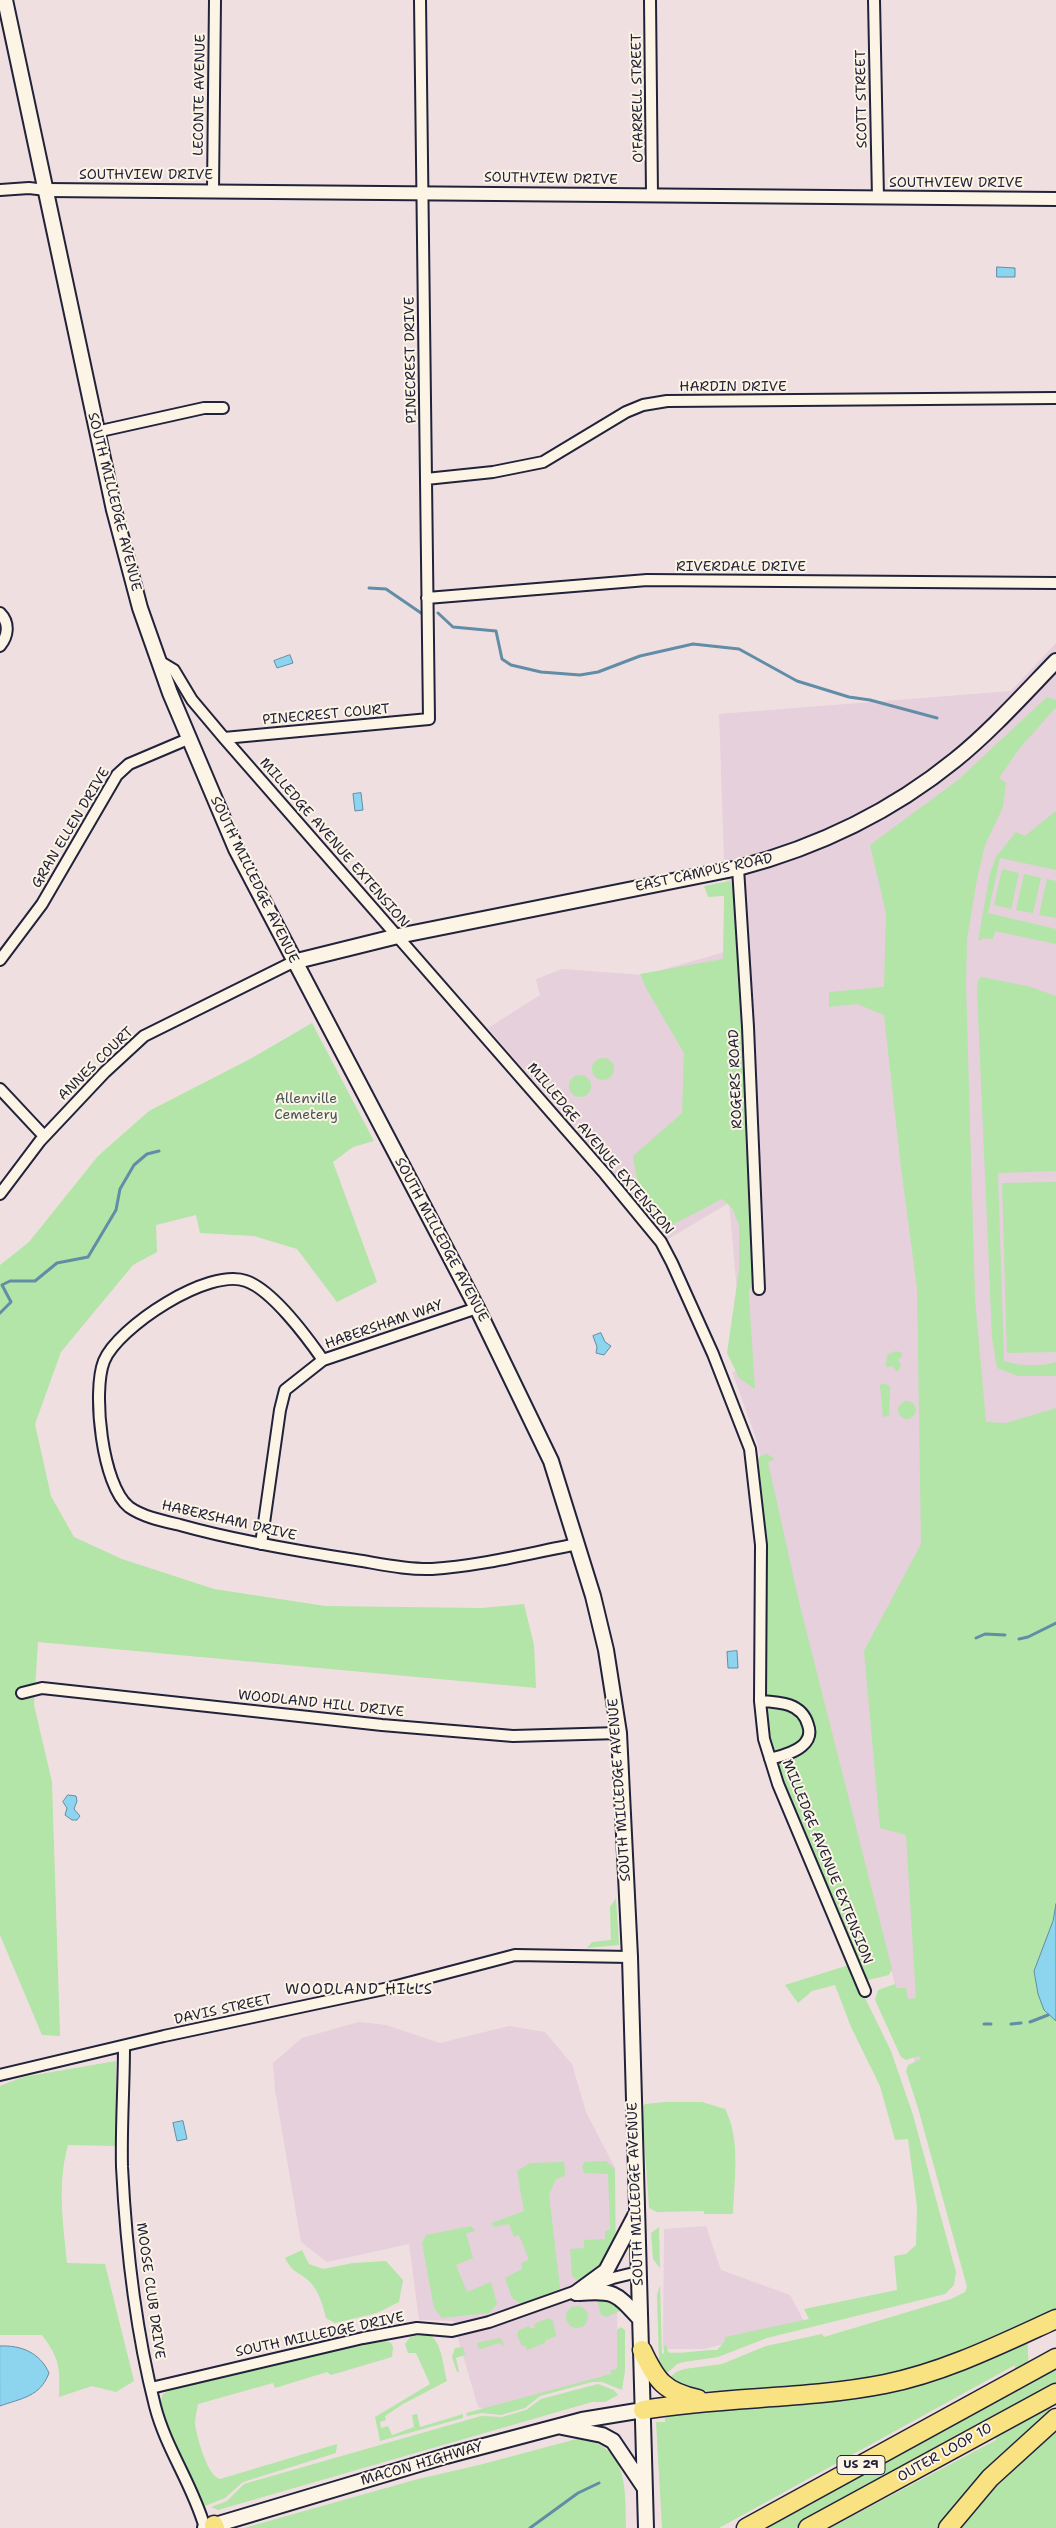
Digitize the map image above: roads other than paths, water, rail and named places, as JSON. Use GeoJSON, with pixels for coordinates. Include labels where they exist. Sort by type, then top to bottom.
{"type":"FeatureCollection","features":[{"type":"Feature","properties":{"kind":"highway"},"geometry":{"type":"LineString","coordinates":[[642,2410],[716,2402],[794,2398],[886,2384],[950,2365],[1056,2319]]}},
{"type":"Feature","properties":{"kind":"highway"},"geometry":{"type":"LineString","coordinates":[[642,2350],[654,2375],[670,2390],[683,2396],[716,2402]]}},
{"type":"Feature","properties":{"kind":"highway","name":"US 29"},"geometry":{"type":"LineString","coordinates":[[746,2528],[1056,2358]]}},
{"type":"Feature","properties":{"kind":"highway","name":"OUTER LOOP 10"},"geometry":{"type":"LineString","coordinates":[[808,2528],[1056,2393]]}},
{"type":"Feature","properties":{"kind":"highway"},"geometry":{"type":"LineString","coordinates":[[948,2528],[990,2478],[1056,2418]]}},
{"type":"Feature","properties":{"kind":"main road","name":"SOUTH MILLEDGE AVENUE"},"geometry":{"type":"LineString","coordinates":[[5,0],[96,432],[121,540],[159,661],[188,739],[236,849],[293,962],[477,1308],[551,1461],[578,1544],[606,1650],[619,1733],[630,1957],[646,2528]]}},
{"type":"Feature","properties":{"kind":"main road","name":"EAST CAMPUS ROAD"},"geometry":{"type":"LineString","coordinates":[[293,962],[398,936],[738,868],[789,854],[849,828],[888,807],[956,760],[1056,661]]}},
{"type":"Feature","properties":{"kind":"main road"},"geometry":{"type":"LineString","coordinates":[[576,2293],[606,2271],[636,2213]]}},
{"type":"Feature","properties":{"kind":"main road"},"geometry":{"type":"LineString","coordinates":[[576,2293],[605,2291],[616,2295],[640,2319]]}},
{"type":"Feature","properties":{"kind":"main road","name":"MACON HIGHWAY"},"geometry":{"type":"LineString","coordinates":[[210,2527],[446,2456],[582,2420],[642,2410]]}},
{"type":"Feature","properties":{"kind":"main road"},"geometry":{"type":"LineString","coordinates":[[560,2426],[602,2435],[613,2441],[645,2487]]}},
{"type":"Feature","properties":{"kind":"street","name":"LECONTE AVENUE"},"geometry":{"type":"LineString","coordinates":[[213,190],[215,0]]}},
{"type":"Feature","properties":{"kind":"street","name":"PINECREST DRIVE"},"geometry":{"type":"LineString","coordinates":[[420,0],[429,720]]}},
{"type":"Feature","properties":{"kind":"street","name":"O'FARRELL STREET"},"geometry":{"type":"LineString","coordinates":[[650,0],[652,195]]}},
{"type":"Feature","properties":{"kind":"street","name":"SCOTT STREET"},"geometry":{"type":"LineString","coordinates":[[874,0],[878,198]]}},
{"type":"Feature","properties":{"kind":"street"},"geometry":{"type":"LineString","coordinates":[[0,190],[30,188],[46,190]]}},
{"type":"Feature","properties":{"kind":"street","name":"SOUTHVIEW DRIVE"},"geometry":{"type":"LineString","coordinates":[[46,190],[1056,199]]}},
{"type":"Feature","properties":{"kind":"street","name":"HARDIN DRIVE"},"geometry":{"type":"LineString","coordinates":[[426,479],[493,472],[543,462],[626,412],[643,404],[667,401],[1056,398]]}},
{"type":"Feature","properties":{"kind":"street"},"geometry":{"type":"LineString","coordinates":[[96,432],[204,408],[224,408]]}},
{"type":"Feature","properties":{"kind":"street","name":"RIVERDALE DRIVE"},"geometry":{"type":"LineString","coordinates":[[427,598],[647,580],[1056,583]]}},
{"type":"Feature","properties":{"kind":"street"},"geometry":{"type":"LineString","coordinates":[[0,613],[7,630],[5,640],[0,646]]}},
{"type":"Feature","properties":{"kind":"street","name":"MILLEDGE AVENUE EXTENSION"},"geometry":{"type":"LineString","coordinates":[[159,661],[174,670],[192,700],[224,738],[605,1174],[661,1242],[713,1354],[750,1448],[761,1546],[760,1701],[764,1739],[778,1784],[865,1991]]}},
{"type":"Feature","properties":{"kind":"street","name":"PINECREST COURT"},"geometry":{"type":"LineString","coordinates":[[224,738],[429,720]]}},
{"type":"Feature","properties":{"kind":"street","name":"GRAN ELLEN DRIVE"},"geometry":{"type":"LineString","coordinates":[[0,960],[42,904],[117,775],[129,764],[188,739]]}},
{"type":"Feature","properties":{"kind":"street","name":"ROGERS ROAD"},"geometry":{"type":"LineString","coordinates":[[738,868],[748,1027],[759,1289]]}},
{"type":"Feature","properties":{"kind":"street","name":"ANNES COURT"},"geometry":{"type":"LineString","coordinates":[[0,1194],[44,1136],[105,1072],[144,1036],[293,962]]}},
{"type":"Feature","properties":{"kind":"street"},"geometry":{"type":"LineString","coordinates":[[0,1089],[44,1136]]}},
{"type":"Feature","properties":{"kind":"street","name":"HABERSHAM DRIVE"},"geometry":{"type":"LineString","coordinates":[[323,1360],[307,1337],[260,1290],[246,1281],[232,1278],[216,1280],[195,1288],[140,1320],[115,1345],[103,1366],[99,1389],[105,1452],[109,1472],[119,1495],[129,1506],[149,1516],[204,1532],[261,1544],[377,1563],[429,1569],[469,1566],[578,1544]]}},
{"type":"Feature","properties":{"kind":"street","name":"HABERSHAM WAY"},"geometry":{"type":"LineString","coordinates":[[261,1544],[280,1410],[285,1390],[323,1360],[477,1308]]}},
{"type":"Feature","properties":{"kind":"street","name":"WOODLAND HILL DRIVE"},"geometry":{"type":"LineString","coordinates":[[22,1693],[42,1688],[382,1725],[513,1736],[619,1733]]}},
{"type":"Feature","properties":{"kind":"street"},"geometry":{"type":"LineString","coordinates":[[760,1701],[781,1702],[795,1708],[803,1714],[810,1730],[808,1739],[803,1746],[770,1759]]}},
{"type":"Feature","properties":{"kind":"street","name":"DAVIS STREET"},"geometry":{"type":"LineString","coordinates":[[0,2075],[389,1988],[515,1955],[630,1957]]}},
{"type":"Feature","properties":{"kind":"street","name":"MOOSE CLUB DRIVE"},"geometry":{"type":"LineString","coordinates":[[124,2046],[122,2158],[128,2239],[138,2327],[163,2434],[210,2527]]}},
{"type":"Feature","properties":{"kind":"street","name":"SOUTH MILLEDGE DRIVE"},"geometry":{"type":"LineString","coordinates":[[151,2388],[363,2338],[417,2328],[452,2331],[502,2319],[612,2278],[638,2272]]}},
{"type":"Feature","properties":{"kind":"water"},"geometry":{"type":"Polygon","coordinates":[[[997,267],[1015,268],[1015,277],[997,277],[997,267]]]}},
{"type":"Feature","properties":{"kind":"water"},"geometry":{"type":"Polygon","coordinates":[[[290,655],[293,663],[277,668],[274,661],[290,655]]]}},
{"type":"Feature","properties":{"kind":"water"},"geometry":{"type":"Polygon","coordinates":[[[361,793],[363,810],[355,811],[353,794],[361,793]]]}},
{"type":"Feature","properties":{"kind":"water"},"geometry":{"type":"Polygon","coordinates":[[[601,1333],[605,1342],[611,1346],[604,1355],[596,1353],[597,1347],[593,1336],[601,1333]]]}},
{"type":"Feature","properties":{"kind":"water"},"geometry":{"type":"Polygon","coordinates":[[[737,1651],[738,1668],[728,1668],[727,1652],[737,1651]]]}},
{"type":"Feature","properties":{"kind":"water"},"geometry":{"type":"Polygon","coordinates":[[[68,1795],[76,1796],[77,1801],[74,1809],[80,1816],[77,1820],[72,1820],[65,1815],[67,1808],[63,1802],[68,1795]]]}},
{"type":"Feature","properties":{"kind":"water"},"geometry":{"type":"Polygon","coordinates":[[[1056,1904],[1056,2021],[1044,2010],[1038,1994],[1034,1971],[1053,1921],[1056,1904]]]}},
{"type":"Feature","properties":{"kind":"water"},"geometry":{"type":"Polygon","coordinates":[[[183,2121],[187,2139],[177,2141],[173,2123],[183,2121]]]}},
{"type":"Feature","properties":{"kind":"water"},"geometry":{"type":"Polygon","coordinates":[[[0,2346],[16,2347],[35,2355],[41,2360],[49,2373],[41,2387],[35,2392],[0,2406],[0,2346]]]}},
{"type":"Feature","properties":{"kind":"waterway"},"geometry":{"type":"LineString","coordinates":[[369,588],[386,589],[421,613]]}},
{"type":"Feature","properties":{"kind":"waterway"},"geometry":{"type":"LineString","coordinates":[[438,613],[453,627],[496,631],[502,659],[511,665],[541,672],[580,675],[598,672],[640,656],[693,644],[739,649],[797,681],[849,697],[870,700],[937,718]]}},
{"type":"Feature","properties":{"kind":"waterway"},"geometry":{"type":"LineString","coordinates":[[0,1313],[11,1302],[2,1285],[10,1281],[35,1281],[57,1263],[88,1257],[116,1210],[120,1189],[134,1165],[147,1154],[159,1151]]}},
{"type":"Feature","properties":{"kind":"waterway"},"geometry":{"type":"LineString","coordinates":[[1019,1639],[1028,1637],[1056,1623]]}},
{"type":"Feature","properties":{"kind":"waterway"},"geometry":{"type":"LineString","coordinates":[[976,1638],[985,1634],[1005,1635]]}},
{"type":"Feature","properties":{"kind":"waterway"},"geometry":{"type":"LineString","coordinates":[[1030,2022],[1048,2015]]}},
{"type":"Feature","properties":{"kind":"waterway"},"geometry":{"type":"LineString","coordinates":[[1011,2024],[1021,2023]]}},
{"type":"Feature","properties":{"kind":"waterway"},"geometry":{"type":"LineString","coordinates":[[984,2024],[991,2024]]}},
{"type":"Feature","properties":{"kind":"waterway"},"geometry":{"type":"LineString","coordinates":[[530,2528],[578,2493],[599,2483]]}},
{"type":"Feature","properties":{"kind":"district","name":"WOODLAND HILLS"},"geometry":{"type":"Point","coordinates":[359,1990]}},
{"type":"Feature","properties":{"kind":"park label","name":"Allenville Cemetery"},"geometry":{"type":"Point","coordinates":[306,1108]}}]}
